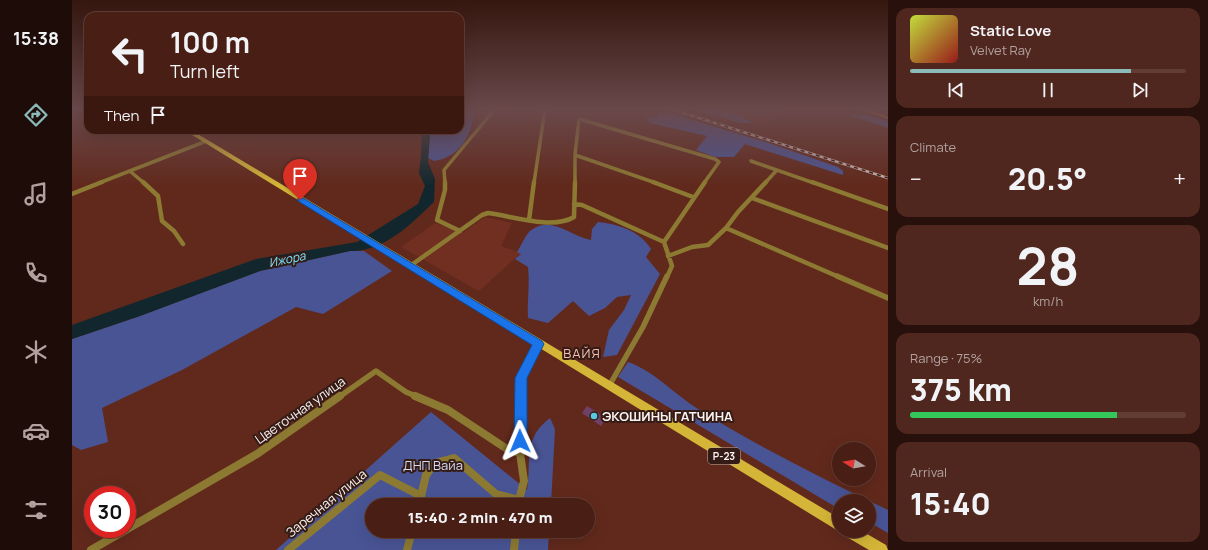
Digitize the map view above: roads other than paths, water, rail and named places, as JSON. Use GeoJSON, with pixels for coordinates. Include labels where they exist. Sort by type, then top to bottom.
{"type":"FeatureCollection","features":[{"type":"Feature","properties":{"kind":"main road","name":"Р-23"},"geometry":{"type":"LineString","coordinates":[[195,135],[204,142],[832,521]]}},
{"type":"Feature","properties":{"kind":"main road"},"geometry":{"type":"LineString","coordinates":[[861,538],[881,550]]}},
{"type":"Feature","properties":{"kind":"street"},"geometry":{"type":"LineString","coordinates":[[460,231],[437,220],[446,190],[444,170],[474,135]]}},
{"type":"Feature","properties":{"kind":"street"},"geometry":{"type":"LineString","coordinates":[[529,220],[541,135]]}},
{"type":"Feature","properties":{"kind":"street"},"geometry":{"type":"LineString","coordinates":[[410,266],[482,215],[488,213],[529,220],[565,222],[571,220],[574,217],[574,155],[577,135]]}},
{"type":"Feature","properties":{"kind":"street"},"geometry":{"type":"LineString","coordinates":[[609,386],[643,327],[672,266],[664,242],[693,197],[719,162],[715,159],[632,135]]}},
{"type":"Feature","properties":{"kind":"street"},"geometry":{"type":"LineString","coordinates":[[72,194],[204,142]]}},
{"type":"Feature","properties":{"kind":"street"},"geometry":{"type":"LineString","coordinates":[[574,155],[584,156],[693,197]]}},
{"type":"Feature","properties":{"kind":"street"},"geometry":{"type":"LineString","coordinates":[[751,161],[888,209]]}},
{"type":"Feature","properties":{"kind":"street"},"geometry":{"type":"LineString","coordinates":[[668,256],[692,247],[708,245],[726,228],[738,212],[777,170]]}},
{"type":"Feature","properties":{"kind":"street"},"geometry":{"type":"LineString","coordinates":[[131,172],[158,196],[162,221],[174,231],[182,244]]}},
{"type":"Feature","properties":{"kind":"street"},"geometry":{"type":"LineString","coordinates":[[752,198],[888,248]]}},
{"type":"Feature","properties":{"kind":"street"},"geometry":{"type":"LineString","coordinates":[[574,204],[582,205],[664,242]]}},
{"type":"Feature","properties":{"kind":"street"},"geometry":{"type":"LineString","coordinates":[[726,228],[888,298]]}},
{"type":"Feature","properties":{"kind":"street"},"geometry":{"type":"LineString","coordinates":[[520,498],[524,481],[520,453],[521,378],[532,352],[538,344]]}},
{"type":"Feature","properties":{"kind":"street","name":"Цветочная улица"},"geometry":{"type":"LineString","coordinates":[[91,550],[257,454],[376,371],[406,392],[448,410],[507,449],[520,453]]}},
{"type":"Feature","properties":{"kind":"street"},"geometry":{"type":"LineString","coordinates":[[421,496],[426,475],[435,463],[454,458],[496,494],[508,498]]}},
{"type":"Feature","properties":{"kind":"street","name":"Заречная улица"},"geometry":{"type":"LineString","coordinates":[[288,550],[380,475],[421,496]]}},
{"type":"Feature","properties":{"kind":"street"},"geometry":{"type":"LineString","coordinates":[[407,550],[410,538]]}},
{"type":"Feature","properties":{"kind":"street"},"geometry":{"type":"LineString","coordinates":[[514,550],[515,538]]}},
{"type":"Feature","properties":{"kind":"water","name":"Ижора"},"geometry":{"type":"Polygon","coordinates":[[[422,135],[430,135],[428,162],[435,179],[434,202],[416,219],[385,242],[362,250],[350,251],[260,271],[140,316],[72,339],[72,325],[256,259],[357,242],[418,204],[425,186],[419,173],[422,135]]]}},
{"type":"Feature","properties":{"kind":"railway"},"geometry":{"type":"LineString","coordinates":[[752,135],[888,178]]}},
{"type":"Feature","properties":{"kind":"place","name":"ЭКОШИНЫ ГАТЧИНА"},"geometry":{"type":"Point","coordinates":[594,416]}},
{"type":"Feature","properties":{"kind":"district","name":"ВАЙЯ"},"geometry":{"type":"Point","coordinates":[582,353]}},
{"type":"Feature","properties":{"kind":"park label","name":"ДНП Вайа"},"geometry":{"type":"Point","coordinates":[433,465]}}]}
